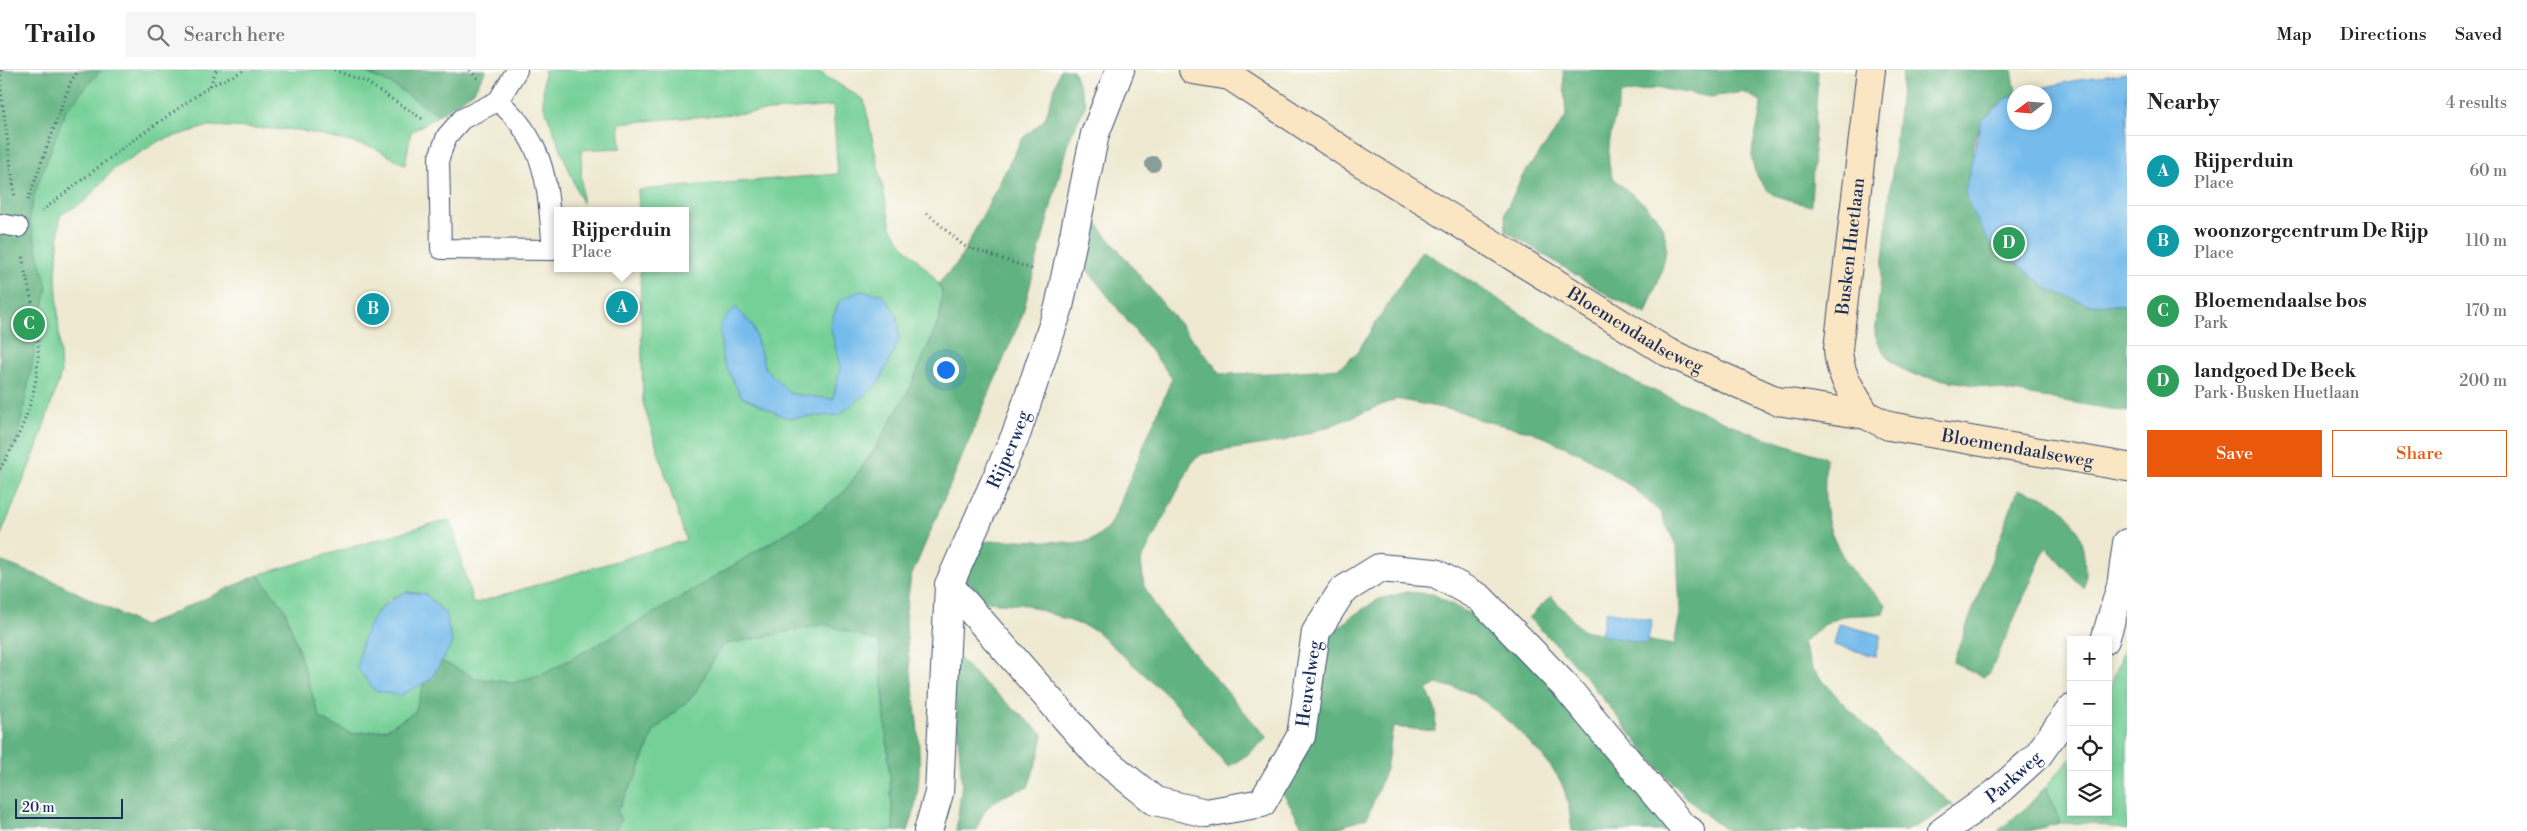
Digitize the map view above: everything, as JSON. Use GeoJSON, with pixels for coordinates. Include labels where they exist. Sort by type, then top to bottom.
{"type":"FeatureCollection","features":[{"type":"Feature","properties":{"kind":"street","name":"Rijperweg"},"geometry":{"type":"LineString","coordinates":[[928,831],[939,793],[949,585],[1017,432],[1066,280],[1095,134],[1120,70]]}},
{"type":"Feature","properties":{"kind":"street","name":"Bloemendaalseweg"},"geometry":{"type":"LineString","coordinates":[[1193,70],[1230,76],[1354,158],[1667,352],[1777,401],[1866,415],[1889,426],[2127,467]]}},
{"type":"Feature","properties":{"kind":"street","name":"Busken Huetlaan"},"geometry":{"type":"LineString","coordinates":[[1866,415],[1842,377],[1838,363],[1838,349],[1871,70]]}},
{"type":"Feature","properties":{"kind":"street"},"geometry":{"type":"LineString","coordinates":[[2106,636],[2121,586],[2127,543]]}},
{"type":"Feature","properties":{"kind":"street","name":"Heuvelweg"},"geometry":{"type":"LineString","coordinates":[[949,585],[1098,755],[1155,801],[1206,813],[1262,803],[1301,736],[1316,632],[1342,591],[1379,568],[1435,572],[1480,598],[1567,688],[1682,826],[1690,831]]}},
{"type":"Feature","properties":{"kind":"street","name":"Parkweg"},"geometry":{"type":"LineString","coordinates":[[1943,831],[1995,794],[2038,755],[2067,714]]}},
{"type":"Feature","properties":{"kind":"lane"},"geometry":{"type":"LineString","coordinates":[[498,101],[517,117],[534,142],[546,175],[552,250],[441,249],[439,158],[447,136],[462,119],[498,101],[517,70]]}},
{"type":"Feature","properties":{"kind":"path"},"geometry":{"type":"LineString","coordinates":[[0,469],[17,442],[36,380],[36,323],[9,225],[0,83],[1,70]]}},
{"type":"Feature","properties":{"kind":"path"},"geometry":{"type":"LineString","coordinates":[[9,225],[71,81],[79,70]]}},
{"type":"Feature","properties":{"kind":"path"},"geometry":{"type":"LineString","coordinates":[[210,86],[216,70]]}},
{"type":"Feature","properties":{"kind":"path"},"geometry":{"type":"LineString","coordinates":[[9,225],[210,86],[245,70]]}},
{"type":"Feature","properties":{"kind":"path"},"geometry":{"type":"LineString","coordinates":[[334,70],[366,82],[447,136]]}},
{"type":"Feature","properties":{"kind":"path"},"geometry":{"type":"LineString","coordinates":[[927,213],[964,246],[1066,280]]}},
{"type":"Feature","properties":{"kind":"green space"},"geometry":{"type":"Polygon","coordinates":[[[0,70],[82,90],[101,70],[360,70],[391,84],[439,115],[411,132],[405,165],[375,148],[299,130],[209,126],[159,141],[115,168],[84,202],[60,215],[56,275],[61,374],[36,450],[0,537],[0,70]]]}},
{"type":"Feature","properties":{"kind":"green space"},"geometry":{"type":"Polygon","coordinates":[[[0,70],[101,70],[66,110],[36,189],[29,217],[47,287],[17,442],[0,469],[0,70]]]}},
{"type":"Feature","properties":{"kind":"green space"},"geometry":{"type":"Polygon","coordinates":[[[360,70],[486,70],[474,91],[439,115],[391,84],[360,70]]]}},
{"type":"Feature","properties":{"kind":"green space"},"geometry":{"type":"Polygon","coordinates":[[[544,70],[816,70],[864,100],[891,227],[903,245],[933,276],[942,291],[940,318],[911,386],[874,450],[843,493],[806,521],[663,608],[546,673],[513,683],[476,678],[441,661],[452,644],[446,616],[426,594],[406,592],[389,599],[374,615],[401,695],[424,683],[415,712],[387,729],[352,734],[320,719],[285,609],[258,575],[430,524],[451,520],[473,604],[686,540],[643,403],[640,272],[689,272],[689,207],[639,207],[638,190],[838,174],[833,106],[619,123],[621,148],[581,150],[582,203],[543,104],[544,70]]]}},
{"type":"Feature","properties":{"kind":"green space"},"geometry":{"type":"Polygon","coordinates":[[[1060,70],[1073,70],[1086,104],[1068,142],[1022,316],[911,577],[906,623],[918,727],[919,780],[915,806],[908,831],[894,831],[879,642],[825,624],[722,645],[694,695],[654,731],[637,775],[617,811],[621,821],[614,831],[0,831],[0,561],[58,583],[144,626],[258,575],[285,609],[320,718],[352,734],[387,729],[415,712],[424,683],[430,680],[441,661],[476,678],[513,683],[546,673],[663,608],[806,521],[843,493],[875,450],[911,386],[940,318],[942,291],[938,284],[959,261],[1022,139],[1045,119],[1060,70]]]}},
{"type":"Feature","properties":{"kind":"green space"},"geometry":{"type":"Polygon","coordinates":[[[1563,70],[1818,70],[1811,206],[1788,201],[1774,195],[1764,186],[1756,174],[1752,155],[1761,101],[1743,92],[1711,97],[1658,88],[1621,94],[1610,141],[1610,170],[1619,184],[1654,214],[1661,224],[1666,245],[1663,265],[1646,314],[1608,295],[1506,231],[1505,212],[1522,177],[1566,117],[1563,70]]]}},
{"type":"Feature","properties":{"kind":"green space"},"geometry":{"type":"Polygon","coordinates":[[[1903,70],[2012,70],[2015,85],[2007,85],[2007,100],[1998,105],[1984,119],[1979,127],[1974,146],[1975,175],[1989,242],[2050,290],[2087,304],[2127,305],[2127,412],[1911,374],[1894,363],[1884,352],[1875,334],[1903,70]]]}},
{"type":"Feature","properties":{"kind":"green space"},"geometry":{"type":"Polygon","coordinates":[[[1097,224],[1221,374],[1275,373],[1339,368],[1356,354],[1422,250],[1549,332],[1634,382],[1746,431],[1826,458],[1825,504],[1830,530],[1843,557],[1857,575],[1886,604],[1883,613],[1839,617],[1811,635],[1803,643],[1812,668],[1840,700],[1891,751],[1952,804],[1931,819],[1905,831],[1728,831],[1706,814],[1685,796],[1647,755],[1578,668],[1529,618],[1551,596],[1582,630],[1674,645],[1680,614],[1677,547],[1660,512],[1632,487],[1583,455],[1533,432],[1480,420],[1462,412],[1396,399],[1330,426],[1284,441],[1202,454],[1193,461],[1141,561],[1144,586],[1160,614],[1267,738],[1247,755],[1228,767],[1169,697],[1095,630],[1027,605],[960,600],[976,542],[1018,540],[1082,543],[1096,538],[1107,529],[1115,515],[1172,378],[1085,267],[1097,224]]]}},
{"type":"Feature","properties":{"kind":"green space"},"geometry":{"type":"Polygon","coordinates":[[[2018,490],[2037,494],[2052,502],[2064,511],[2074,523],[2084,553],[2084,589],[2046,547],[1990,673],[1983,677],[1953,662],[2018,490]]]}},
{"type":"Feature","properties":{"kind":"green space"},"geometry":{"type":"Polygon","coordinates":[[[1407,592],[1433,594],[1484,622],[1522,653],[1612,759],[1669,831],[1572,831],[1567,800],[1561,782],[1533,746],[1481,699],[1453,687],[1436,684],[1427,690],[1436,711],[1435,731],[1393,727],[1386,769],[1367,818],[1328,831],[1305,831],[1278,785],[1327,638],[1351,617],[1379,599],[1407,592]]]}},
{"type":"Feature","properties":{"kind":"green space"},"geometry":{"type":"Polygon","coordinates":[[[825,624],[879,642],[894,831],[614,831],[621,821],[617,811],[637,775],[654,731],[694,695],[722,645],[825,624]]]}},
{"type":"Feature","properties":{"kind":"green space"},"geometry":{"type":"Polygon","coordinates":[[[2127,641],[2127,830],[2093,823],[2060,823],[2046,786],[2067,762],[2067,816],[2112,816],[2112,683],[2127,641]]]}},
{"type":"Feature","properties":{"kind":"green space"},"geometry":{"type":"Polygon","coordinates":[[[951,650],[985,684],[1043,734],[1039,755],[1028,787],[1010,793],[995,801],[984,813],[977,831],[956,831],[962,784],[951,650]]]}},
{"type":"Feature","properties":{"kind":"green space"},"geometry":{"type":"Polygon","coordinates":[[[2046,786],[2060,823],[2028,831],[1998,831],[2027,807],[2046,786]]]}},
{"type":"Feature","properties":{"kind":"water"},"geometry":{"type":"Polygon","coordinates":[[[2127,73],[2127,305],[2087,304],[2050,290],[1989,242],[1972,212],[1965,191],[1981,121],[2007,99],[2007,130],[2052,130],[2052,86],[2127,73]]]}},
{"type":"Feature","properties":{"kind":"water"},"geometry":{"type":"Polygon","coordinates":[[[860,291],[882,294],[897,315],[899,340],[879,383],[839,415],[787,418],[741,396],[722,359],[720,324],[736,307],[753,326],[765,368],[791,394],[833,399],[840,368],[830,324],[840,300],[860,291]]]}},
{"type":"Feature","properties":{"kind":"water"},"geometry":{"type":"Polygon","coordinates":[[[406,592],[426,594],[446,615],[452,644],[430,680],[401,695],[375,691],[358,669],[365,633],[377,613],[385,605],[406,592]]]}},
{"type":"Feature","properties":{"kind":"water"},"geometry":{"type":"Polygon","coordinates":[[[1606,611],[1652,620],[1647,644],[1601,635],[1606,611]]]}},
{"type":"Feature","properties":{"kind":"water"},"geometry":{"type":"Polygon","coordinates":[[[1839,624],[1881,635],[1875,656],[1834,645],[1839,624]]]}},
{"type":"Feature","properties":{"kind":"place","name":"landgoed De Beek"},"geometry":{"type":"Point","coordinates":[2009,243]}},
{"type":"Feature","properties":{"kind":"place","name":"Rijperduin"},"geometry":{"type":"Point","coordinates":[622,307]}},
{"type":"Feature","properties":{"kind":"place","name":"woonzorgcentrum De Rijp"},"geometry":{"type":"Point","coordinates":[373,309]}},
{"type":"Feature","properties":{"kind":"place","name":"Bloemendaalse bos"},"geometry":{"type":"Point","coordinates":[29,324]}}]}
